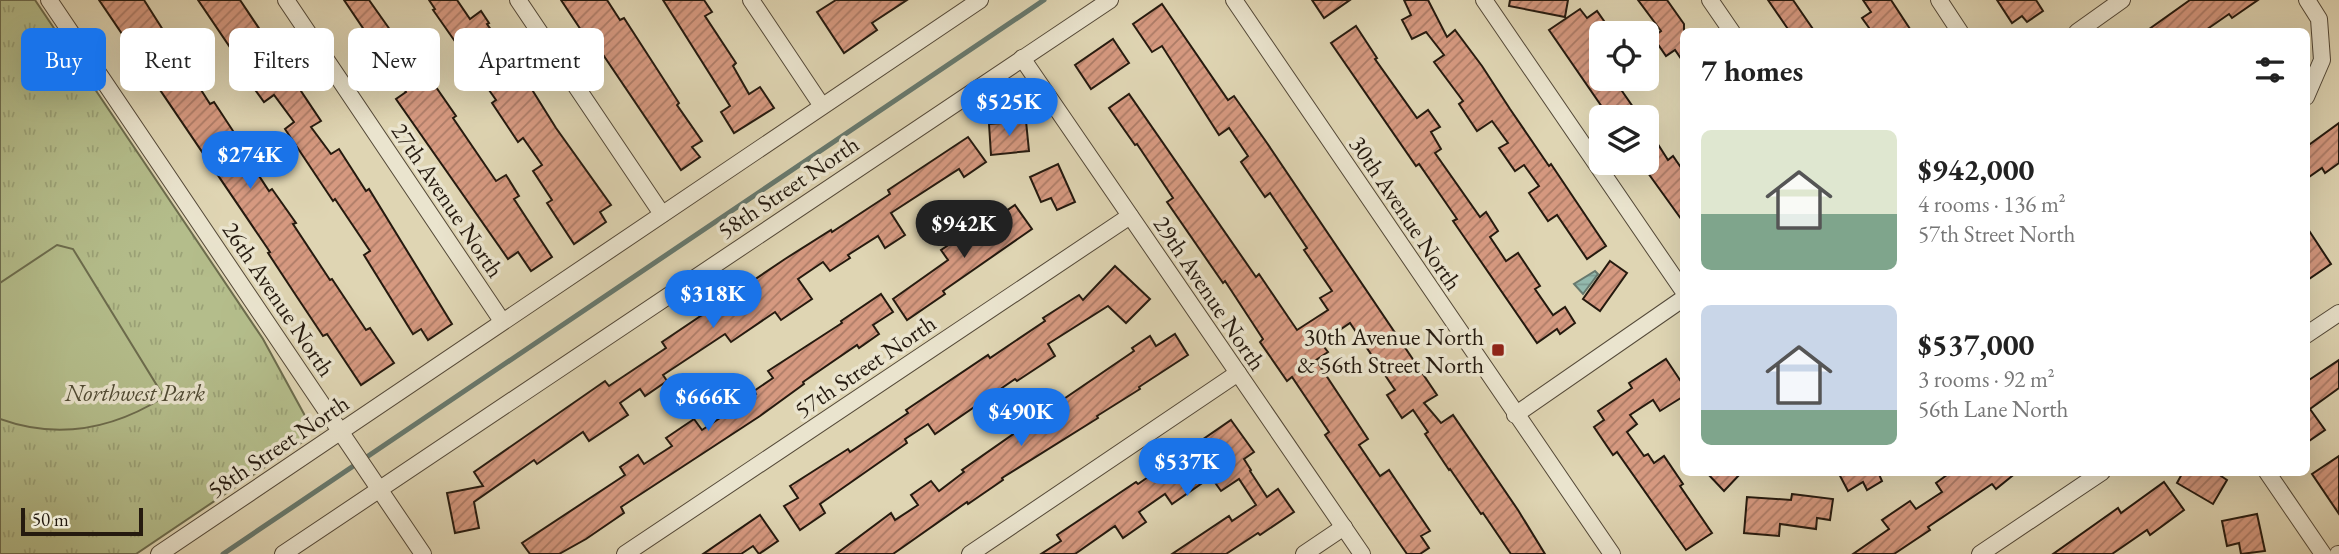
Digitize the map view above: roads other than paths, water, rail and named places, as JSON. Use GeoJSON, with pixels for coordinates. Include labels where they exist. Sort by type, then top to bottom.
{"type":"FeatureCollection","features":[{"type":"Feature","properties":{"kind":"street","name":"26th Avenue North"},"geometry":{"type":"LineString","coordinates":[[49,0],[423,554]]}},
{"type":"Feature","properties":{"kind":"street","name":"27th Avenue North"},"geometry":{"type":"LineString","coordinates":[[286,0],[502,321]]}},
{"type":"Feature","properties":{"kind":"street"},"geometry":{"type":"LineString","coordinates":[[518,0],[662,214]]}},
{"type":"Feature","properties":{"kind":"street"},"geometry":{"type":"LineString","coordinates":[[751,0],[822,106]]}},
{"type":"Feature","properties":{"kind":"street","name":"58th Street North"},"geometry":{"type":"LineString","coordinates":[[159,554],[344,436],[502,321],[980,0]]}},
{"type":"Feature","properties":{"kind":"street","name":"58th Street North"},"geometry":{"type":"LineString","coordinates":[[283,554],[377,486],[1110,0]]}},
{"type":"Feature","properties":{"kind":"street","name":"30th Avenue North"},"geometry":{"type":"LineString","coordinates":[[1234,0],[1612,554]]}},
{"type":"Feature","properties":{"kind":"street"},"geometry":{"type":"LineString","coordinates":[[1484,0],[1680,286]]}},
{"type":"Feature","properties":{"kind":"street"},"geometry":{"type":"LineString","coordinates":[[1710,0],[1729,28]]}},
{"type":"Feature","properties":{"kind":"street"},"geometry":{"type":"LineString","coordinates":[[1939,0],[1957,28]]}},
{"type":"Feature","properties":{"kind":"street"},"geometry":{"type":"LineString","coordinates":[[2083,28],[2122,0]]}},
{"type":"Feature","properties":{"kind":"street"},"geometry":{"type":"LineString","coordinates":[[2307,0],[2319,19],[2322,60],[2310,88]]}},
{"type":"Feature","properties":{"kind":"street","name":"29th Avenue North"},"geometry":{"type":"LineString","coordinates":[[1021,58],[1362,554]]}},
{"type":"Feature","properties":{"kind":"street","name":"57th Street North"},"geometry":{"type":"LineString","coordinates":[[625,554],[1130,216]]}},
{"type":"Feature","properties":{"kind":"street"},"geometry":{"type":"LineString","coordinates":[[1515,415],[1680,301]]}},
{"type":"Feature","properties":{"kind":"street"},"geometry":{"type":"LineString","coordinates":[[2310,332],[2339,313]]}},
{"type":"Feature","properties":{"kind":"street"},"geometry":{"type":"LineString","coordinates":[[970,554],[1238,373]]}},
{"type":"Feature","properties":{"kind":"street"},"geometry":{"type":"LineString","coordinates":[[1980,554],[2096,476]]}},
{"type":"Feature","properties":{"kind":"street"},"geometry":{"type":"LineString","coordinates":[[2270,476],[2323,554]]}},
{"type":"Feature","properties":{"kind":"street"},"geometry":{"type":"LineString","coordinates":[[1304,554],[1343,527]]}},
{"type":"Feature","properties":{"kind":"water"},"geometry":{"type":"Polygon","coordinates":[[[1595,271],[1598,274],[1583,294],[1574,284],[1595,271]]]}},
{"type":"Feature","properties":{"kind":"waterway"},"geometry":{"type":"LineString","coordinates":[[223,554],[1044,0]]}},
{"type":"Feature","properties":{"kind":"place","name":"30th Avenue North & 56th Street North"},"geometry":{"type":"Point","coordinates":[1498,350]}},
{"type":"Feature","properties":{"kind":"park label","name":"Northwest Park"},"geometry":{"type":"Point","coordinates":[135,392]}}]}
